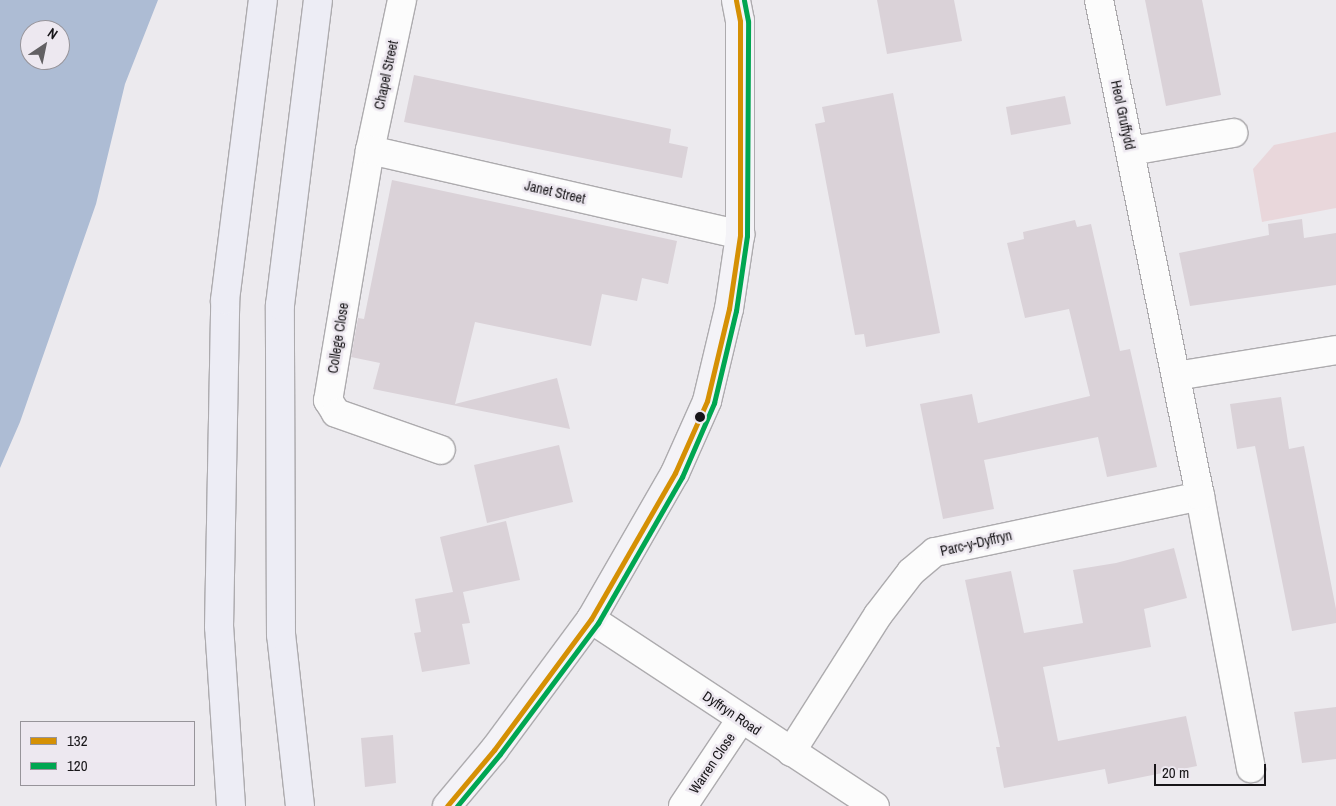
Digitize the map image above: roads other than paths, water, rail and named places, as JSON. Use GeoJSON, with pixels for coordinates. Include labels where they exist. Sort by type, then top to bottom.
{"type":"FeatureCollection","features":[{"type":"Feature","properties":{"kind":"highway"},"geometry":{"type":"LineString","coordinates":[[231,806],[219,627],[225,300],[263,0]]}},
{"type":"Feature","properties":{"kind":"highway"},"geometry":{"type":"LineString","coordinates":[[300,806],[281,635],[280,305],[318,0]]}},
{"type":"Feature","properties":{"kind":"main road"},"geometry":{"type":"LineString","coordinates":[[448,806],[494,750],[590,619],[674,473],[707,401],[729,309],[740,235],[740,21],[736,0]]}},
{"type":"Feature","properties":{"kind":"street","name":"Chapel Street"},"geometry":{"type":"LineString","coordinates":[[370,150],[402,0]]}},
{"type":"Feature","properties":{"kind":"street","name":"Heol Gruffydd"},"geometry":{"type":"LineString","coordinates":[[1099,0],[1176,376]]}},
{"type":"Feature","properties":{"kind":"street"},"geometry":{"type":"LineString","coordinates":[[1131,151],[1233,133]]}},
{"type":"Feature","properties":{"kind":"street","name":"Janet Street"},"geometry":{"type":"LineString","coordinates":[[370,150],[740,235]]}},
{"type":"Feature","properties":{"kind":"street","name":"College Close"},"geometry":{"type":"LineString","coordinates":[[370,150],[329,405],[336,413],[441,450]]}},
{"type":"Feature","properties":{"kind":"street"},"geometry":{"type":"LineString","coordinates":[[1251,768],[1176,376],[1336,350]]}},
{"type":"Feature","properties":{"kind":"street","name":"Parc-y-Dyffryn"},"geometry":{"type":"LineString","coordinates":[[791,752],[878,615],[910,572],[935,552],[1200,496]]}},
{"type":"Feature","properties":{"kind":"street","name":"Dyffryn Road"},"geometry":{"type":"LineString","coordinates":[[590,619],[875,806]]}},
{"type":"Feature","properties":{"kind":"street","name":"Warren Close"},"geometry":{"type":"LineString","coordinates":[[683,806],[741,719]]}},
{"type":"Feature","properties":{"kind":"water"},"geometry":{"type":"Polygon","coordinates":[[[0,0],[158,0],[125,84],[96,204],[20,422],[0,468],[0,0]]]}}]}
